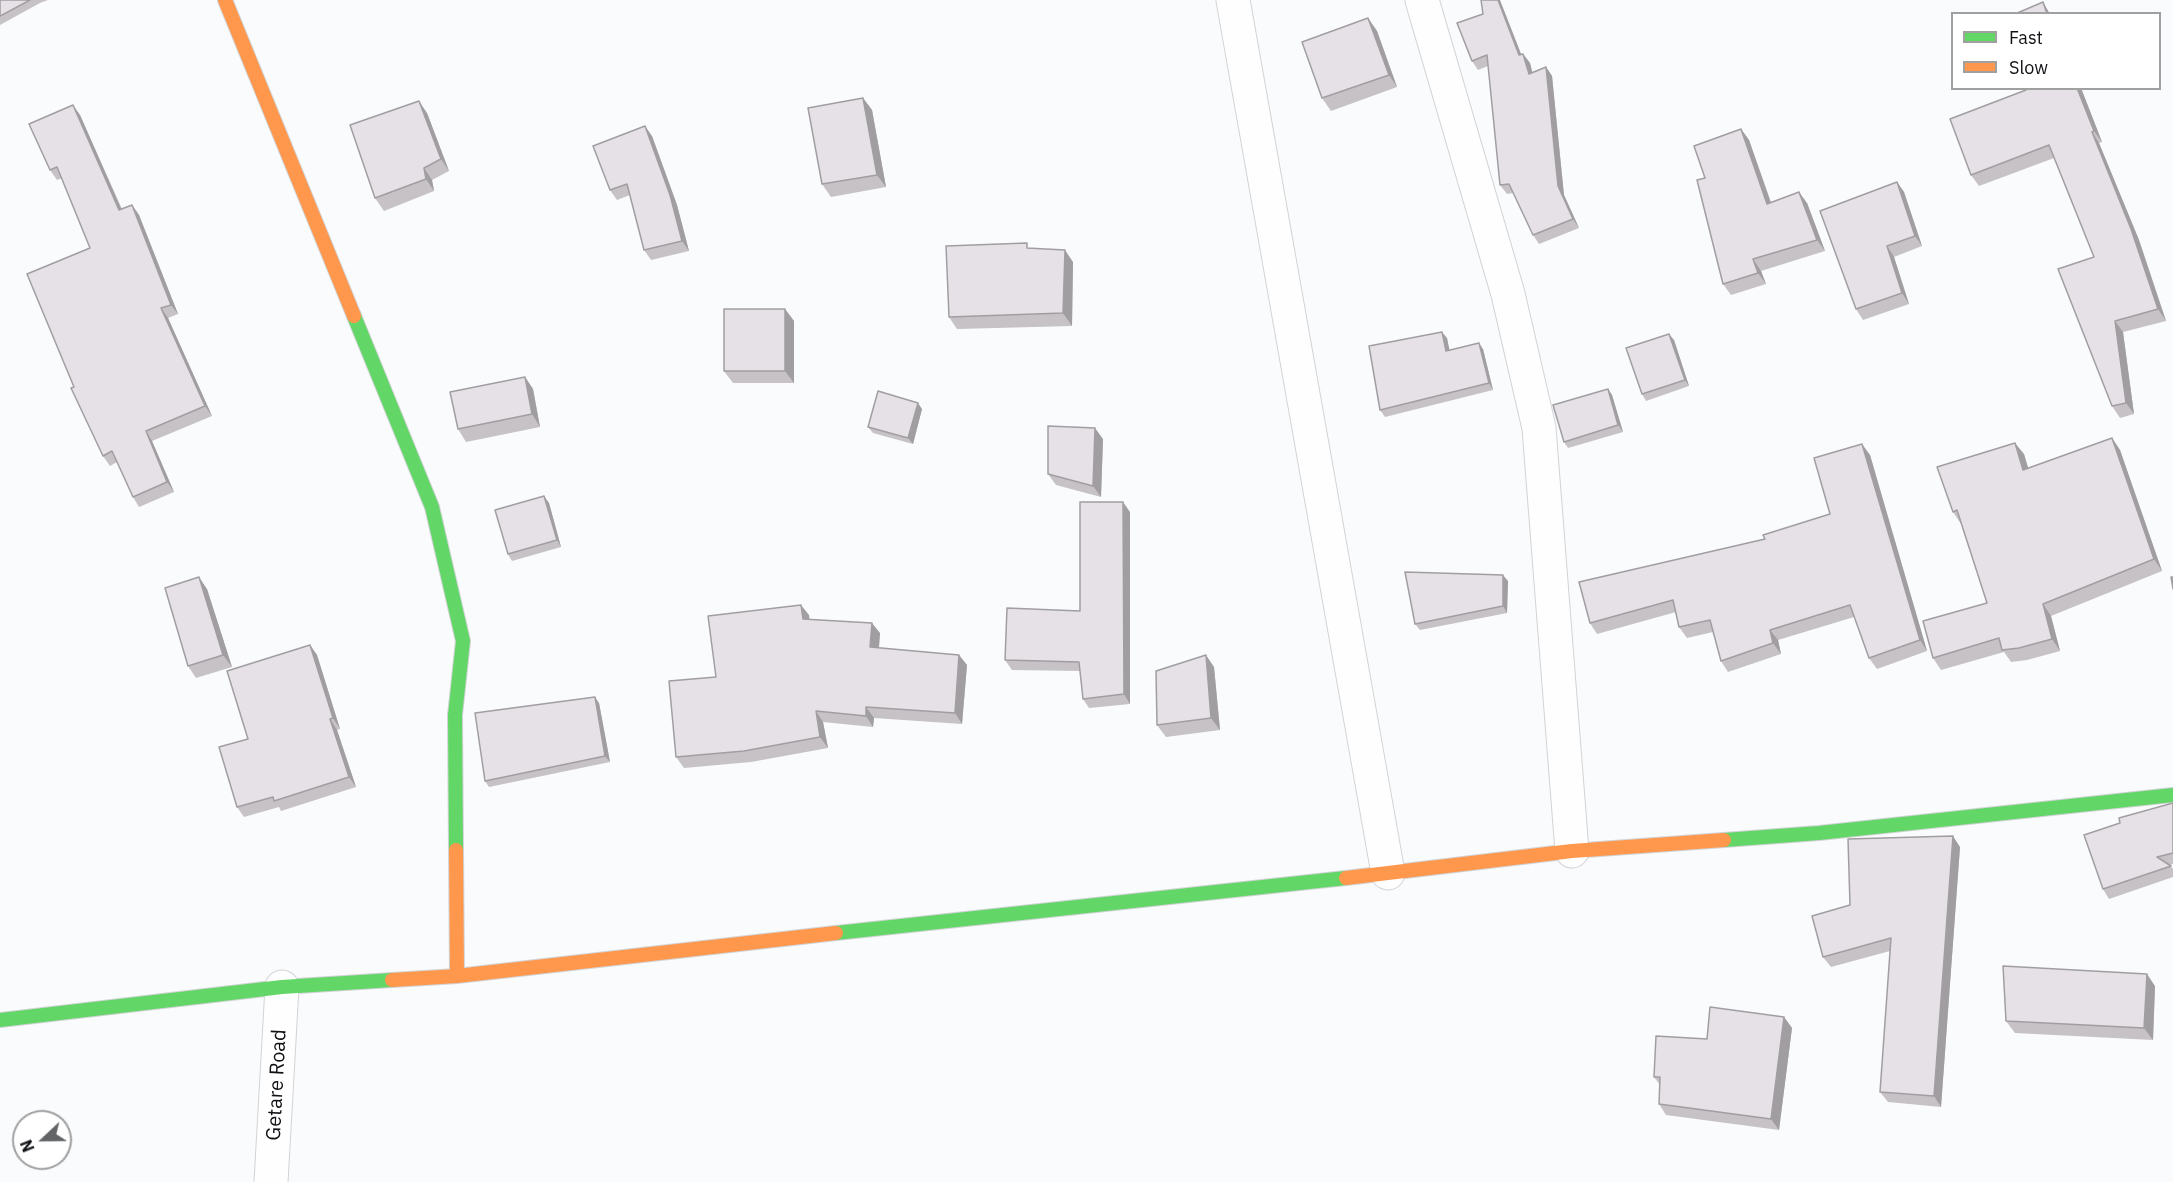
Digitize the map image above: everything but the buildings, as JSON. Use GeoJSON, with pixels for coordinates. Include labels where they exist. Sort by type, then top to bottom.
{"type":"FeatureCollection","features":[{"type":"Feature","properties":{"kind":"main road"},"geometry":{"type":"LineString","coordinates":[[225,0],[432,507],[463,641],[455,715],[457,976]]}},
{"type":"Feature","properties":{"kind":"main road"},"geometry":{"type":"LineString","coordinates":[[0,1020],[282,987],[457,976],[1572,851],[1819,833],[2173,795]]}},
{"type":"Feature","properties":{"kind":"street"},"geometry":{"type":"LineString","coordinates":[[1233,0],[1388,873]]}},
{"type":"Feature","properties":{"kind":"street"},"geometry":{"type":"LineString","coordinates":[[1422,0],[1508,294],[1539,428],[1572,851]]}},
{"type":"Feature","properties":{"kind":"street","name":"Getare Road"},"geometry":{"type":"LineString","coordinates":[[271,1182],[282,987]]}},
{"type":"Feature","properties":{"kind":"traffic: fast"},"geometry":{"type":"LineString","coordinates":[[354,316],[432,507],[463,641],[455,715],[456,850]]}},
{"type":"Feature","properties":{"kind":"traffic: fast"},"geometry":{"type":"LineString","coordinates":[[1724,840],[1819,833],[2173,795]]}},
{"type":"Feature","properties":{"kind":"traffic: fast"},"geometry":{"type":"LineString","coordinates":[[836,933],[1346,878]]}},
{"type":"Feature","properties":{"kind":"traffic: fast"},"geometry":{"type":"LineString","coordinates":[[0,1020],[282,987],[392,980]]}},
{"type":"Feature","properties":{"kind":"traffic: slow"},"geometry":{"type":"LineString","coordinates":[[225,0],[354,316]]}},
{"type":"Feature","properties":{"kind":"traffic: slow"},"geometry":{"type":"LineString","coordinates":[[1346,878],[1572,851],[1724,840]]}},
{"type":"Feature","properties":{"kind":"traffic: slow"},"geometry":{"type":"LineString","coordinates":[[456,850],[457,976]]}},
{"type":"Feature","properties":{"kind":"traffic: slow"},"geometry":{"type":"LineString","coordinates":[[392,980],[457,976],[836,933]]}}]}
